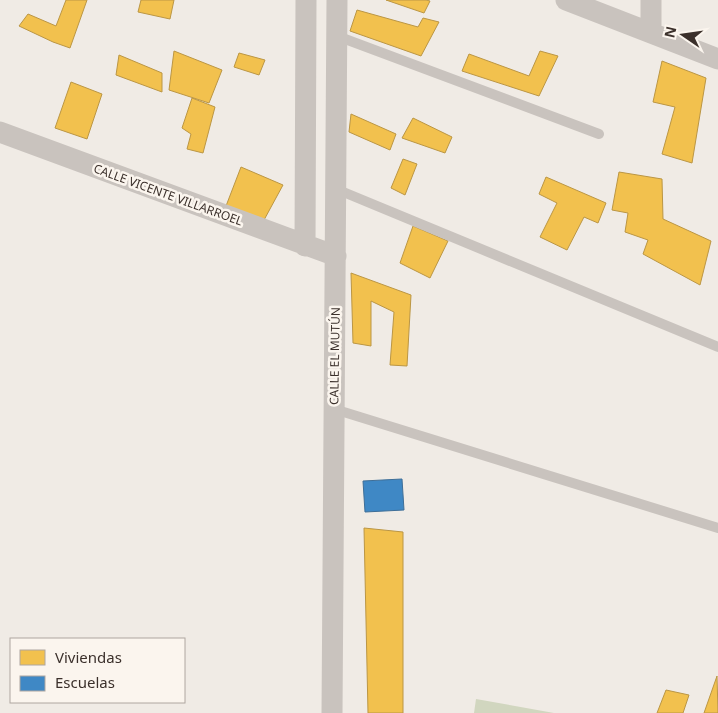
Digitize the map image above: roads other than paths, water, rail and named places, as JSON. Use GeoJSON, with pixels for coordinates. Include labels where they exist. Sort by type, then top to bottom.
{"type":"FeatureCollection","features":[{"type":"Feature","properties":{"kind":"street"},"geometry":{"type":"LineString","coordinates":[[304,246],[306,0]]}},
{"type":"Feature","properties":{"kind":"street","name":"CALLE EL MUTÚN"},"geometry":{"type":"LineString","coordinates":[[332,713],[337,0]]}},
{"type":"Feature","properties":{"kind":"street"},"geometry":{"type":"LineString","coordinates":[[566,0],[718,59]]}},
{"type":"Feature","properties":{"kind":"street"},"geometry":{"type":"LineString","coordinates":[[651,0],[651,32]]}},
{"type":"Feature","properties":{"kind":"street","name":"CALLE VICENTE VILLARROEL"},"geometry":{"type":"LineString","coordinates":[[0,132],[304,246],[336,256]]}},
{"type":"Feature","properties":{"kind":"lane"},"geometry":{"type":"LineString","coordinates":[[337,36],[598,134]]}},
{"type":"Feature","properties":{"kind":"lane"},"geometry":{"type":"LineString","coordinates":[[336,190],[718,347]]}},
{"type":"Feature","properties":{"kind":"lane"},"geometry":{"type":"LineString","coordinates":[[334,408],[718,528]]}}]}
